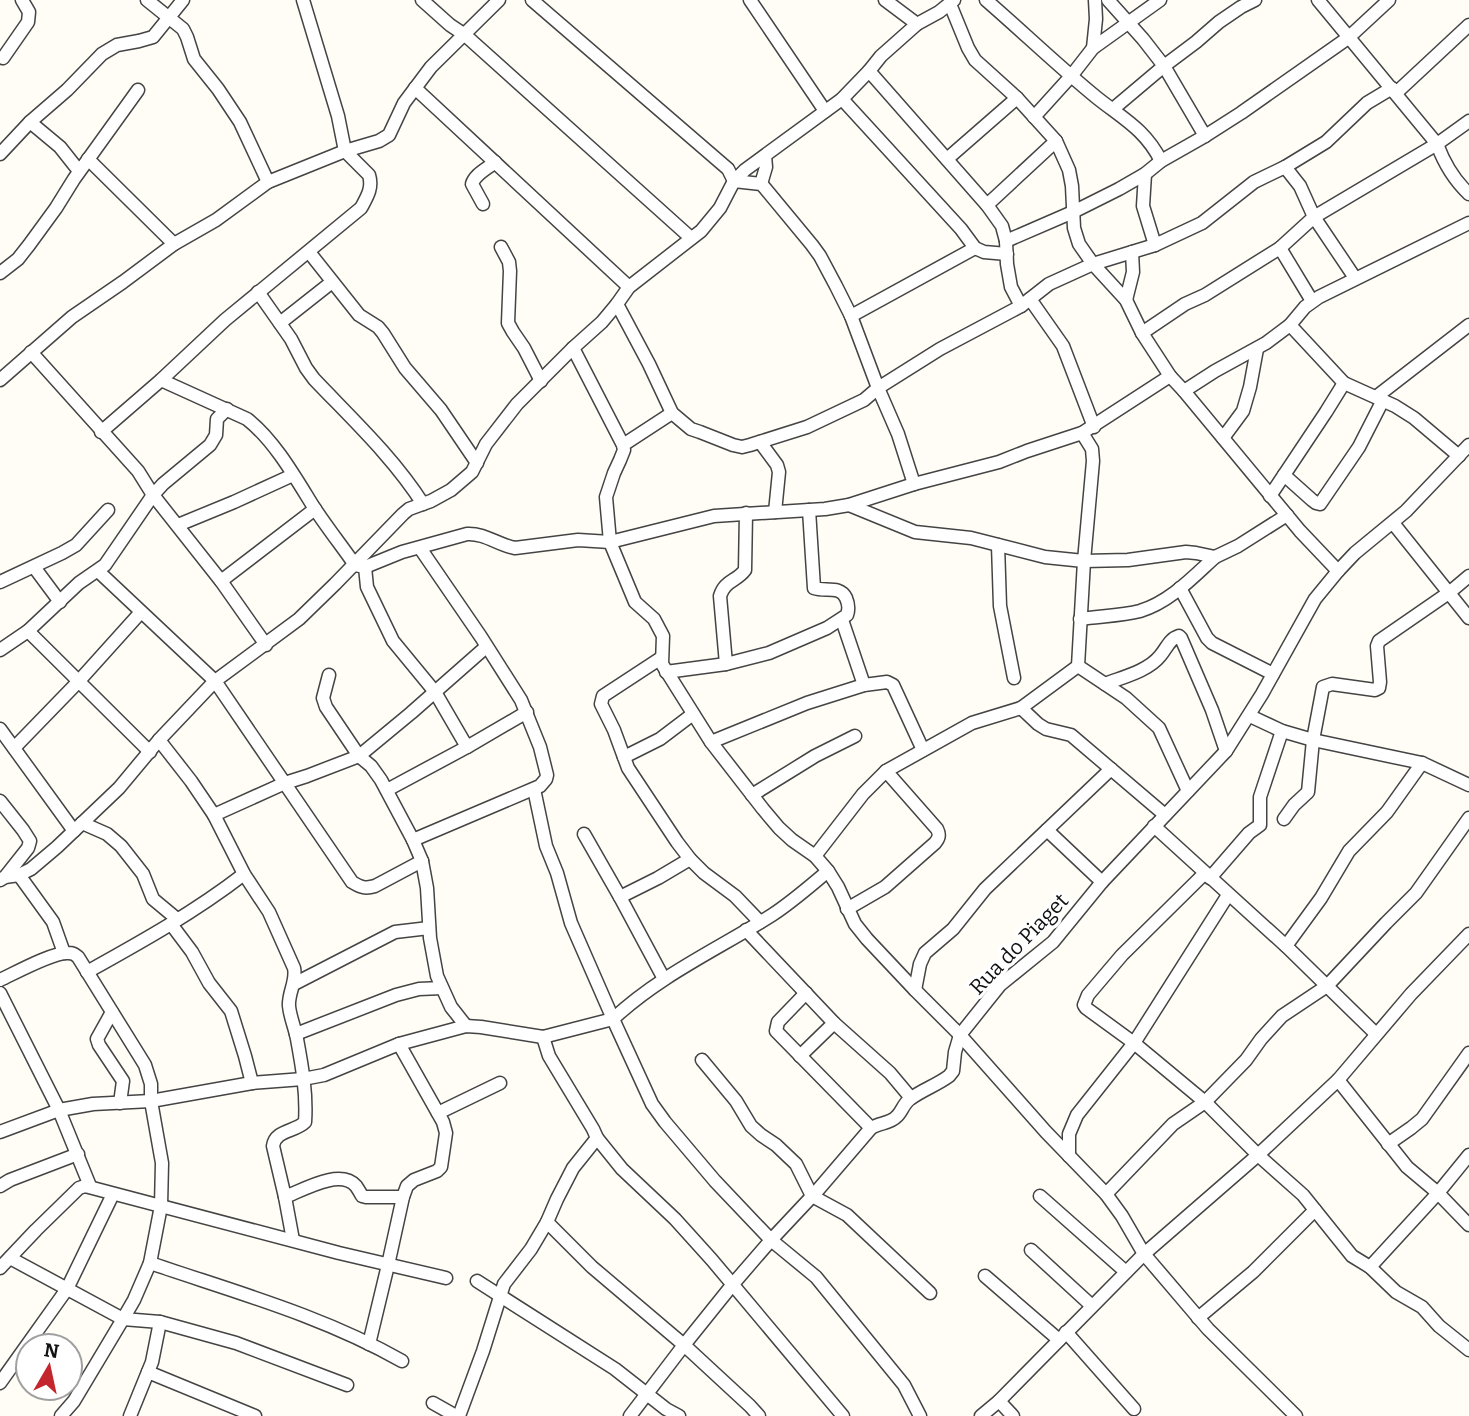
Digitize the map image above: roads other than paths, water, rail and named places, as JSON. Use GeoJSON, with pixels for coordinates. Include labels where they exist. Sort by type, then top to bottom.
{"type":"FeatureCollection","features":[{"type":"Feature","properties":{"kind":"street"},"geometry":{"type":"LineString","coordinates":[[1,58],[28,22],[29,12],[22,0]]}},
{"type":"Feature","properties":{"kind":"street"},"geometry":{"type":"LineString","coordinates":[[146,0],[183,29],[194,59],[232,108],[268,182]]}},
{"type":"Feature","properties":{"kind":"street"},"geometry":{"type":"LineString","coordinates":[[0,154],[102,54],[117,45],[153,37],[183,0]]}},
{"type":"Feature","properties":{"kind":"street"},"geometry":{"type":"LineString","coordinates":[[102,432],[225,320],[361,208],[371,186],[369,175],[345,151],[338,116],[303,0]]}},
{"type":"Feature","properties":{"kind":"street"},"geometry":{"type":"LineString","coordinates":[[422,0],[450,25],[465,34],[691,239]]}},
{"type":"Feature","properties":{"kind":"street"},"geometry":{"type":"LineString","coordinates":[[0,380],[72,317],[174,244],[216,220],[268,182],[389,135],[398,114],[431,67],[499,0]]}},
{"type":"Feature","properties":{"kind":"street"},"geometry":{"type":"LineString","coordinates":[[532,0],[728,169],[734,181]]}},
{"type":"Feature","properties":{"kind":"street"},"geometry":{"type":"LineString","coordinates":[[750,0],[825,111]]}},
{"type":"Feature","properties":{"kind":"street"},"geometry":{"type":"LineString","coordinates":[[885,0],[917,24]]}},
{"type":"Feature","properties":{"kind":"street"},"geometry":{"type":"LineString","coordinates":[[986,0],[1097,97],[1144,134],[1161,160]]}},
{"type":"Feature","properties":{"kind":"street"},"geometry":{"type":"LineString","coordinates":[[1093,48],[1097,19],[1095,0]]}},
{"type":"Feature","properties":{"kind":"street"},"geometry":{"type":"LineString","coordinates":[[1108,0],[1164,66],[1205,136]]}},
{"type":"Feature","properties":{"kind":"street"},"geometry":{"type":"LineString","coordinates":[[1034,117],[1093,48],[1160,0]]}},
{"type":"Feature","properties":{"kind":"street"},"geometry":{"type":"LineString","coordinates":[[1113,109],[1219,22],[1255,0]]}},
{"type":"Feature","properties":{"kind":"street"},"geometry":{"type":"LineString","coordinates":[[1318,0],[1437,144],[1459,185],[1469,194]]}},
{"type":"Feature","properties":{"kind":"street"},"geometry":{"type":"LineString","coordinates":[[842,99],[961,229],[975,248],[984,252],[1007,247],[1145,174],[1161,160],[1241,113],[1348,38],[1389,0]]}},
{"type":"Feature","properties":{"kind":"street"},"geometry":{"type":"LineString","coordinates":[[2,878],[19,875],[31,869],[78,827],[119,788],[159,740],[215,681],[299,619],[360,566],[402,514],[451,490],[472,472],[486,443],[517,404],[602,322],[629,287],[701,231],[720,208],[734,181],[745,170],[842,99],[881,56],[917,24],[952,2],[975,60],[1017,98],[1056,141],[1069,170],[1079,244],[1093,264],[1126,300],[1142,332],[1170,376],[1270,496],[1338,571]]}},
{"type":"Feature","properties":{"kind":"street"},"geometry":{"type":"LineString","coordinates":[[617,304],[672,413],[691,429],[742,447],[807,427],[864,400],[878,388],[940,349],[1026,302],[1049,284],[1093,264],[1155,245],[1202,223],[1245,188],[1326,142],[1367,103],[1394,91],[1469,25]]}},
{"type":"Feature","properties":{"kind":"street"},"geometry":{"type":"LineString","coordinates":[[869,71],[988,205],[1002,226],[1011,287],[1063,346],[1088,430],[1093,461],[1078,666]]}},
{"type":"Feature","properties":{"kind":"street"},"geometry":{"type":"LineString","coordinates":[[415,88],[629,287]]}},
{"type":"Feature","properties":{"kind":"street"},"geometry":{"type":"LineString","coordinates":[[0,273],[19,259],[138,90]]}},
{"type":"Feature","properties":{"kind":"street"},"geometry":{"type":"LineString","coordinates":[[947,159],[1017,98]]}},
{"type":"Feature","properties":{"kind":"street"},"geometry":{"type":"LineString","coordinates":[[1142,332],[1280,248],[1314,217],[1437,144],[1469,121]]}},
{"type":"Feature","properties":{"kind":"street"},"geometry":{"type":"LineString","coordinates":[[30,122],[60,147],[79,171]]}},
{"type":"Feature","properties":{"kind":"street"},"geometry":{"type":"LineString","coordinates":[[988,205],[1056,141]]}},
{"type":"Feature","properties":{"kind":"street"},"geometry":{"type":"LineString","coordinates":[[761,184],[765,156]]}},
{"type":"Feature","properties":{"kind":"street"},"geometry":{"type":"LineString","coordinates":[[88,159],[174,244]]}},
{"type":"Feature","properties":{"kind":"street"},"geometry":{"type":"LineString","coordinates":[[483,204],[472,184],[475,177],[495,162]]}},
{"type":"Feature","properties":{"kind":"street"},"geometry":{"type":"LineString","coordinates":[[1285,167],[1300,186],[1314,217],[1355,278]]}},
{"type":"Feature","properties":{"kind":"street"},"geometry":{"type":"LineString","coordinates":[[728,169],[745,170]]}},
{"type":"Feature","properties":{"kind":"street"},"geometry":{"type":"LineString","coordinates":[[1145,174],[1142,200],[1155,245]]}},
{"type":"Feature","properties":{"kind":"street"},"geometry":{"type":"LineString","coordinates":[[734,181],[761,184],[820,256],[851,316],[898,434],[914,484]]}},
{"type":"Feature","properties":{"kind":"street"},"geometry":{"type":"LineString","coordinates":[[1184,391],[1257,349],[1290,325],[1312,302],[1355,278],[1469,223]]}},
{"type":"Feature","properties":{"kind":"street"},"geometry":{"type":"LineString","coordinates":[[501,247],[509,262],[510,271],[508,323],[541,380]]}},
{"type":"Feature","properties":{"kind":"street"},"geometry":{"type":"LineString","coordinates":[[851,316],[975,248]]}},
{"type":"Feature","properties":{"kind":"street"},"geometry":{"type":"LineString","coordinates":[[1280,248],[1312,302]]}},
{"type":"Feature","properties":{"kind":"street"},"geometry":{"type":"LineString","coordinates":[[309,252],[359,315],[383,333],[405,369],[440,410],[477,463]]}},
{"type":"Feature","properties":{"kind":"street"},"geometry":{"type":"LineString","coordinates":[[1126,300],[1133,272],[1132,252]]}},
{"type":"Feature","properties":{"kind":"street"},"geometry":{"type":"LineString","coordinates":[[279,323],[332,282]]}},
{"type":"Feature","properties":{"kind":"street"},"geometry":{"type":"LineString","coordinates":[[258,292],[314,379],[386,454],[423,504]]}},
{"type":"Feature","properties":{"kind":"street"},"geometry":{"type":"LineString","coordinates":[[1290,325],[1344,383],[1380,398],[1414,418],[1459,456]]}},
{"type":"Feature","properties":{"kind":"street"},"geometry":{"type":"LineString","coordinates":[[1284,475],[1320,504],[1359,447],[1380,398],[1469,325]]}},
{"type":"Feature","properties":{"kind":"street"},"geometry":{"type":"LineString","coordinates":[[573,348],[624,450],[606,497],[610,542],[635,602],[654,619],[663,636],[661,658],[666,672],[711,742],[779,828],[815,856],[828,871],[855,924],[867,939],[960,1035],[1105,1194],[1122,1216],[1143,1254],[1198,1318],[1296,1416]]}},
{"type":"Feature","properties":{"kind":"street"},"geometry":{"type":"LineString","coordinates":[[1223,438],[1243,411],[1257,349]]}},
{"type":"Feature","properties":{"kind":"street"},"geometry":{"type":"LineString","coordinates":[[31,352],[125,454],[153,495],[221,581],[265,645]]}},
{"type":"Feature","properties":{"kind":"street"},"geometry":{"type":"LineString","coordinates":[[360,566],[467,534],[488,537],[515,548],[578,540],[610,542],[714,516],[849,505],[914,484],[979,468],[1088,430],[1170,376]]}},
{"type":"Feature","properties":{"kind":"street"},"geometry":{"type":"LineString","coordinates":[[161,380],[247,419],[258,427],[315,509],[360,566],[393,641],[435,692],[467,747]]}},
{"type":"Feature","properties":{"kind":"street"},"geometry":{"type":"LineString","coordinates":[[1270,496],[1344,383]]}},
{"type":"Feature","properties":{"kind":"street"},"geometry":{"type":"LineString","coordinates":[[0,650],[29,631],[79,583],[98,571],[112,556],[153,495],[209,445],[216,435],[217,419],[226,409]]}},
{"type":"Feature","properties":{"kind":"street"},"geometry":{"type":"LineString","coordinates":[[623,445],[672,413]]}},
{"type":"Feature","properties":{"kind":"street"},"geometry":{"type":"LineString","coordinates":[[760,442],[779,472],[775,512]]}},
{"type":"Feature","properties":{"kind":"street","name":"Rua do Piaget"},"geometry":{"type":"LineString","coordinates":[[630,1416],[733,1284],[871,1128],[897,1117],[911,1098],[949,1076],[953,1071],[960,1035],[1000,985],[1053,942],[1102,882],[1226,751],[1250,716],[1315,599],[1338,571],[1355,553],[1393,523],[1469,445]]}},
{"type":"Feature","properties":{"kind":"street"},"geometry":{"type":"LineString","coordinates":[[178,525],[293,475]]}},
{"type":"Feature","properties":{"kind":"street"},"geometry":{"type":"LineString","coordinates":[[849,505],[915,532],[971,538],[1045,557],[1084,561],[1128,560],[1186,552],[1215,557]]}},
{"type":"Feature","properties":{"kind":"street"},"geometry":{"type":"LineString","coordinates":[[221,581],[315,509]]}},
{"type":"Feature","properties":{"kind":"street"},"geometry":{"type":"LineString","coordinates":[[0,582],[76,545],[108,510]]}},
{"type":"Feature","properties":{"kind":"street"},"geometry":{"type":"LineString","coordinates":[[666,672],[726,664],[769,653],[827,628],[849,613],[844,594],[839,590],[816,590],[813,586],[809,510]]}},
{"type":"Feature","properties":{"kind":"street"},"geometry":{"type":"LineString","coordinates":[[726,664],[720,596],[724,586],[744,570],[746,513]]}},
{"type":"Feature","properties":{"kind":"street"},"geometry":{"type":"LineString","coordinates":[[1080,619],[1139,611],[1155,605],[1180,588],[1215,557],[1287,515]]}},
{"type":"Feature","properties":{"kind":"street"},"geometry":{"type":"LineString","coordinates":[[1393,523],[1458,598],[1469,618]]}},
{"type":"Feature","properties":{"kind":"street"},"geometry":{"type":"LineString","coordinates":[[998,545],[1000,600],[1014,677]]}},
{"type":"Feature","properties":{"kind":"street"},"geometry":{"type":"LineString","coordinates":[[412,839],[534,789],[540,786],[547,775],[540,747],[521,700],[420,548]]}},
{"type":"Feature","properties":{"kind":"street"},"geometry":{"type":"LineString","coordinates":[[34,567],[60,602]]}},
{"type":"Feature","properties":{"kind":"street"},"geometry":{"type":"LineString","coordinates":[[98,571],[215,681],[352,882],[360,887],[375,886],[422,861]]}},
{"type":"Feature","properties":{"kind":"street"},"geometry":{"type":"LineString","coordinates":[[1284,819],[1308,792],[1323,687],[1332,684],[1375,690],[1379,688],[1379,641],[1458,598],[1469,576]]}},
{"type":"Feature","properties":{"kind":"street"},"geometry":{"type":"LineString","coordinates":[[1180,588],[1199,625],[1212,643],[1273,674]]}},
{"type":"Feature","properties":{"kind":"street"},"geometry":{"type":"LineString","coordinates":[[14,748],[141,612]]}},
{"type":"Feature","properties":{"kind":"street"},"geometry":{"type":"LineString","coordinates":[[842,620],[864,685]]}},
{"type":"Feature","properties":{"kind":"street"},"geometry":{"type":"LineString","coordinates":[[29,631],[150,751]]}},
{"type":"Feature","properties":{"kind":"street"},"geometry":{"type":"LineString","coordinates":[[1105,684],[1148,666],[1161,655],[1172,639],[1179,636],[1212,710],[1226,751]]}},
{"type":"Feature","properties":{"kind":"street"},"geometry":{"type":"LineString","coordinates":[[214,815],[285,783],[359,756],[486,647]]}},
{"type":"Feature","properties":{"kind":"street"},"geometry":{"type":"LineString","coordinates":[[661,658],[603,696],[601,700],[634,779],[677,842],[690,859],[735,896],[760,922]]}},
{"type":"Feature","properties":{"kind":"street"},"geometry":{"type":"LineString","coordinates":[[1078,666],[1140,709],[1159,728],[1188,791]]}},
{"type":"Feature","properties":{"kind":"street"},"geometry":{"type":"LineString","coordinates":[[815,856],[863,794],[886,771],[972,723],[1021,708],[1078,666]]}},
{"type":"Feature","properties":{"kind":"street"},"geometry":{"type":"LineString","coordinates":[[329,674],[323,698],[326,707],[359,756],[371,766],[387,790],[422,861],[437,976],[451,1007],[466,1026]]}},
{"type":"Feature","properties":{"kind":"street"},"geometry":{"type":"LineString","coordinates":[[711,742],[807,703],[864,685],[887,682],[893,685],[923,750]]}},
{"type":"Feature","properties":{"kind":"street"},"geometry":{"type":"LineString","coordinates":[[1021,708],[1046,729],[1071,735],[1165,815]]}},
{"type":"Feature","properties":{"kind":"street"},"geometry":{"type":"LineString","coordinates":[[387,790],[527,712]]}},
{"type":"Feature","properties":{"kind":"street"},"geometry":{"type":"LineString","coordinates":[[624,757],[660,739],[693,714]]}},
{"type":"Feature","properties":{"kind":"street"},"geometry":{"type":"LineString","coordinates":[[1250,716],[1282,731],[1314,740],[1422,763],[1469,785]]}},
{"type":"Feature","properties":{"kind":"street"},"geometry":{"type":"LineString","coordinates":[[0,731],[78,827],[107,834],[121,846],[142,874],[153,899],[174,922],[209,983],[231,1011],[252,1083]]}},
{"type":"Feature","properties":{"kind":"street"},"geometry":{"type":"LineString","coordinates":[[1282,731],[1261,797],[1260,825],[1249,832],[1122,955],[1088,995],[1084,1005],[1205,1102],[1303,1195],[1352,1256],[1370,1267],[1396,1292],[1422,1307],[1439,1326],[1469,1350]]}},
{"type":"Feature","properties":{"kind":"street"},"geometry":{"type":"LineString","coordinates":[[752,795],[815,756],[855,736]]}},
{"type":"Feature","properties":{"kind":"street"},"geometry":{"type":"LineString","coordinates":[[159,740],[214,815],[244,874],[269,912],[295,968],[289,1007],[306,1099],[305,1122],[276,1136],[273,1141],[293,1240]]}},
{"type":"Feature","properties":{"kind":"street"},"geometry":{"type":"LineString","coordinates":[[1286,946],[1321,898],[1349,851],[1387,812],[1422,763]]}},
{"type":"Feature","properties":{"kind":"street"},"geometry":{"type":"LineString","coordinates":[[915,990],[925,953],[953,929],[985,889],[1111,769]]}},
{"type":"Feature","properties":{"kind":"street"},"geometry":{"type":"LineString","coordinates":[[847,909],[885,887],[938,838],[937,829],[886,771]]}},
{"type":"Feature","properties":{"kind":"street"},"geometry":{"type":"LineString","coordinates":[[534,789],[546,846],[557,873],[571,923],[652,1104],[715,1181],[771,1240],[816,1277],[904,1385],[920,1416]]}},
{"type":"Feature","properties":{"kind":"street"},"geometry":{"type":"LineString","coordinates":[[0,801],[30,841],[28,848],[2,878]]}},
{"type":"Feature","properties":{"kind":"street"},"geometry":{"type":"LineString","coordinates":[[1105,1194],[1172,1124],[1205,1102],[1246,1060],[1282,1016],[1327,986],[1416,893],[1469,818]]}},
{"type":"Feature","properties":{"kind":"street"},"geometry":{"type":"LineString","coordinates":[[1154,826],[1286,946],[1376,1034]]}},
{"type":"Feature","properties":{"kind":"street"},"geometry":{"type":"LineString","coordinates":[[1048,830],[1102,882]]}},
{"type":"Feature","properties":{"kind":"street"},"geometry":{"type":"LineString","coordinates":[[584,834],[664,979]]}},
{"type":"Feature","properties":{"kind":"street"},"geometry":{"type":"LineString","coordinates":[[672,869],[677,842]]}},
{"type":"Feature","properties":{"kind":"street"},"geometry":{"type":"LineString","coordinates":[[620,897],[690,859]]}},
{"type":"Feature","properties":{"kind":"street"},"geometry":{"type":"LineString","coordinates":[[2,1126],[59,1110],[93,1104],[151,1101],[252,1083],[324,1075],[400,1044],[466,1026],[543,1037],[613,1019],[664,979],[781,909],[828,871]]}},
{"type":"Feature","properties":{"kind":"street"},"geometry":{"type":"LineString","coordinates":[[87,972],[158,933],[244,874]]}},
{"type":"Feature","properties":{"kind":"street"},"geometry":{"type":"LineString","coordinates":[[19,875],[52,922],[64,953]]}},
{"type":"Feature","properties":{"kind":"street"},"geometry":{"type":"LineString","coordinates":[[1069,1156],[1069,1134],[1077,1115],[1134,1043],[1228,895]]}},
{"type":"Feature","properties":{"kind":"street"},"geometry":{"type":"LineString","coordinates":[[294,984],[395,932],[429,928]]}},
{"type":"Feature","properties":{"kind":"street"},"geometry":{"type":"LineString","coordinates":[[746,930],[834,1023],[890,1073],[911,1098]]}},
{"type":"Feature","properties":{"kind":"street"},"geometry":{"type":"LineString","coordinates":[[981,1416],[999,1401],[1143,1254],[1258,1155],[1338,1080],[1411,993],[1469,934]]}},
{"type":"Feature","properties":{"kind":"street"},"geometry":{"type":"LineString","coordinates":[[0,981],[64,953],[72,953],[78,957],[145,1065],[151,1084],[151,1101],[162,1163],[161,1206],[150,1263],[124,1320],[74,1401],[61,1416]]}},
{"type":"Feature","properties":{"kind":"street"},"geometry":{"type":"LineString","coordinates":[[296,1034],[396,995],[419,989],[442,988]]}},
{"type":"Feature","properties":{"kind":"street"},"geometry":{"type":"LineString","coordinates":[[0,993],[59,1110],[90,1186]]}},
{"type":"Feature","properties":{"kind":"street"},"geometry":{"type":"LineString","coordinates":[[806,993],[778,1022],[776,1031],[871,1128]]}},
{"type":"Feature","properties":{"kind":"street"},"geometry":{"type":"LineString","coordinates":[[112,1012],[97,1039],[123,1081],[120,1103]]}},
{"type":"Feature","properties":{"kind":"street"},"geometry":{"type":"LineString","coordinates":[[800,1056],[834,1023]]}},
{"type":"Feature","properties":{"kind":"street"},"geometry":{"type":"LineString","coordinates":[[543,1037],[549,1056],[597,1138],[622,1169],[675,1219],[733,1284],[843,1416]]}},
{"type":"Feature","properties":{"kind":"street"},"geometry":{"type":"LineString","coordinates":[[369,1344],[407,1186],[441,1167],[446,1133],[443,1122],[400,1044]]}},
{"type":"Feature","properties":{"kind":"street"},"geometry":{"type":"LineString","coordinates":[[1388,1144],[1422,1119],[1469,1054]]}},
{"type":"Feature","properties":{"kind":"street"},"geometry":{"type":"LineString","coordinates":[[702,1060],[736,1101],[751,1126],[796,1164],[812,1196],[847,1215],[930,1293]]}},
{"type":"Feature","properties":{"kind":"street"},"geometry":{"type":"LineString","coordinates":[[1338,1080],[1407,1167],[1438,1193],[1469,1225]]}},
{"type":"Feature","properties":{"kind":"street"},"geometry":{"type":"LineString","coordinates":[[438,1113],[500,1083]]}},
{"type":"Feature","properties":{"kind":"street"},"geometry":{"type":"LineString","coordinates":[[433,1403],[457,1416],[483,1351],[504,1284],[531,1249],[573,1168],[597,1138]]}},
{"type":"Feature","properties":{"kind":"street"},"geometry":{"type":"LineString","coordinates":[[0,1185],[78,1154]]}},
{"type":"Feature","properties":{"kind":"street"},"geometry":{"type":"LineString","coordinates":[[1370,1267],[1469,1155]]}},
{"type":"Feature","properties":{"kind":"street"},"geometry":{"type":"LineString","coordinates":[[285,1197],[327,1180],[337,1179],[347,1180],[355,1185],[362,1196],[403,1197]]}},
{"type":"Feature","properties":{"kind":"street"},"geometry":{"type":"LineString","coordinates":[[0,1268],[79,1188],[90,1186],[446,1278]]}},
{"type":"Feature","properties":{"kind":"street"},"geometry":{"type":"LineString","coordinates":[[0,1383],[67,1289],[113,1194]]}},
{"type":"Feature","properties":{"kind":"street"},"geometry":{"type":"LineString","coordinates":[[1040,1196],[1126,1272]]}},
{"type":"Feature","properties":{"kind":"street"},"geometry":{"type":"LineString","coordinates":[[1198,1318],[1261,1266],[1315,1210]]}},
{"type":"Feature","properties":{"kind":"street"},"geometry":{"type":"LineString","coordinates":[[547,1222],[592,1267],[684,1345],[759,1416]]}},
{"type":"Feature","properties":{"kind":"street"},"geometry":{"type":"LineString","coordinates":[[1031,1250],[1092,1306]]}},
{"type":"Feature","properties":{"kind":"street"},"geometry":{"type":"LineString","coordinates":[[10,1258],[124,1320],[160,1322],[236,1343],[347,1385]]}},
{"type":"Feature","properties":{"kind":"street"},"geometry":{"type":"LineString","coordinates":[[150,1263],[293,1310],[402,1361]]}},
{"type":"Feature","properties":{"kind":"street"},"geometry":{"type":"LineString","coordinates":[[985,1276],[1063,1336],[1134,1409]]}},
{"type":"Feature","properties":{"kind":"street"},"geometry":{"type":"LineString","coordinates":[[477,1281],[615,1369],[679,1416]]}},
{"type":"Feature","properties":{"kind":"street"},"geometry":{"type":"LineString","coordinates":[[130,1416],[152,1362],[160,1322]]}},
{"type":"Feature","properties":{"kind":"street"},"geometry":{"type":"LineString","coordinates":[[148,1372],[256,1416]]}},
{"type":"Feature","properties":{"kind":"street"},"geometry":{"type":"LineString","coordinates":[[999,1401],[1013,1416]]}}]}
